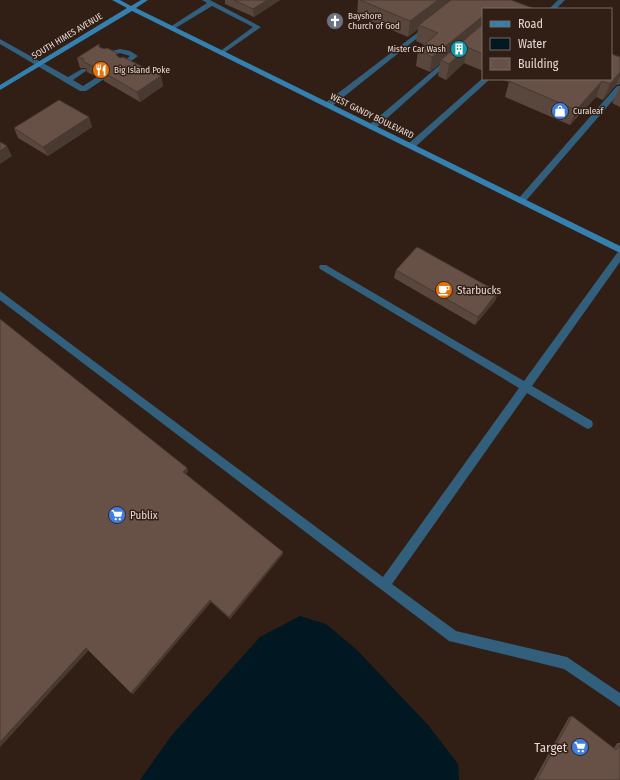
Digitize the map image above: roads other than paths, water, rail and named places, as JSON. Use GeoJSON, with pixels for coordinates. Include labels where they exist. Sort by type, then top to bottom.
{"type":"FeatureCollection","features":[{"type":"Feature","properties":{"kind":"main road","name":"WEST GANDY BOULEVARD"},"geometry":{"type":"LineString","coordinates":[[115,0],[620,250]]}},
{"type":"Feature","properties":{"kind":"main road","name":"SOUTH HIMES AVENUE"},"geometry":{"type":"LineString","coordinates":[[0,88],[145,0]]}},
{"type":"Feature","properties":{"kind":"lane"},"geometry":{"type":"LineString","coordinates":[[553,8],[562,0]]}},
{"type":"Feature","properties":{"kind":"lane"},"geometry":{"type":"LineString","coordinates":[[172,28],[207,2],[258,27],[221,53]]}},
{"type":"Feature","properties":{"kind":"lane"},"geometry":{"type":"LineString","coordinates":[[328,105],[434,23]]}},
{"type":"Feature","properties":{"kind":"lane"},"geometry":{"type":"LineString","coordinates":[[0,42],[40,63],[83,89],[100,79]]}},
{"type":"Feature","properties":{"kind":"lane"},"geometry":{"type":"LineString","coordinates":[[106,56],[116,50],[124,49],[135,56],[123,65]]}},
{"type":"Feature","properties":{"kind":"lane"},"geometry":{"type":"LineString","coordinates":[[372,127],[454,57]]}},
{"type":"Feature","properties":{"kind":"lane"},"geometry":{"type":"LineString","coordinates":[[68,80],[84,70]]}},
{"type":"Feature","properties":{"kind":"lane"},"geometry":{"type":"LineString","coordinates":[[411,146],[485,80]]}},
{"type":"Feature","properties":{"kind":"lane"},"geometry":{"type":"LineString","coordinates":[[521,201],[620,88]]}},
{"type":"Feature","properties":{"kind":"lane"},"geometry":{"type":"LineString","coordinates":[[384,586],[620,255]]}},
{"type":"Feature","properties":{"kind":"lane"},"geometry":{"type":"LineString","coordinates":[[323,267],[588,424]]}},
{"type":"Feature","properties":{"kind":"lane"},"geometry":{"type":"LineString","coordinates":[[0,295],[453,638],[567,663],[620,701]]}},
{"type":"Feature","properties":{"kind":"water"},"geometry":{"type":"Polygon","coordinates":[[[300,616],[326,624],[357,650],[428,725],[458,764],[459,780],[140,780],[172,735],[260,637],[300,616]]]}},
{"type":"Feature","properties":{"kind":"place","name":"Bayshore Church of God"},"geometry":{"type":"Point","coordinates":[335,21]}},
{"type":"Feature","properties":{"kind":"place","name":"Mister Car Wash"},"geometry":{"type":"Point","coordinates":[459,49]}},
{"type":"Feature","properties":{"kind":"place","name":"Big Island Poke"},"geometry":{"type":"Point","coordinates":[101,70]}},
{"type":"Feature","properties":{"kind":"place","name":"Curaleaf"},"geometry":{"type":"Point","coordinates":[560,111]}},
{"type":"Feature","properties":{"kind":"place","name":"Starbucks"},"geometry":{"type":"Point","coordinates":[444,290]}},
{"type":"Feature","properties":{"kind":"place","name":"Publix"},"geometry":{"type":"Point","coordinates":[117,515]}},
{"type":"Feature","properties":{"kind":"place","name":"Target"},"geometry":{"type":"Point","coordinates":[580,747]}}]}
